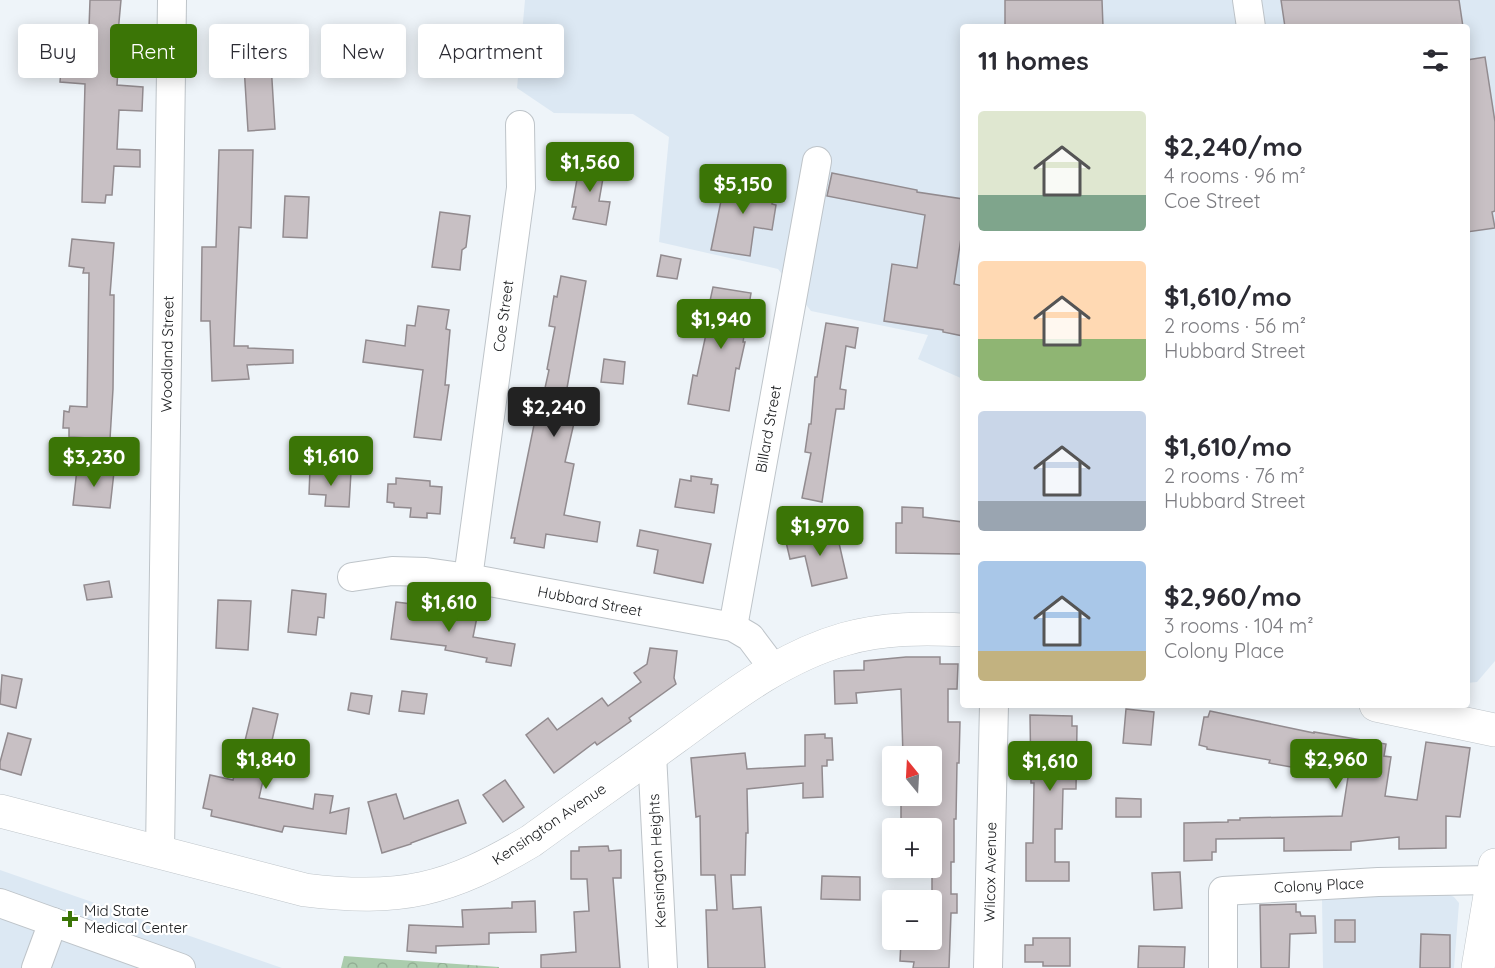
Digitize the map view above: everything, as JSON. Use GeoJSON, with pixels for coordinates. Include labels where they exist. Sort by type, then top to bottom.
{"type":"FeatureCollection","features":[{"type":"Feature","properties":{"kind":"main road","name":"Kensington Avenue"},"geometry":{"type":"LineString","coordinates":[[0,811],[315,891],[345,895],[387,895],[425,889],[459,879],[531,841],[774,669],[845,639],[884,631],[927,628],[960,630]]}},
{"type":"Feature","properties":{"kind":"main road"},"geometry":{"type":"LineString","coordinates":[[1391,708],[1495,730]]}},
{"type":"Feature","properties":{"kind":"main road"},"geometry":{"type":"LineString","coordinates":[[1478,968],[1494,873]]}},
{"type":"Feature","properties":{"kind":"street","name":"Woodland Street"},"geometry":{"type":"LineString","coordinates":[[160,853],[172,0]]}},
{"type":"Feature","properties":{"kind":"street"},"geometry":{"type":"LineString","coordinates":[[1247,0],[1251,24]]}},
{"type":"Feature","properties":{"kind":"street","name":"Coe Street"},"geometry":{"type":"LineString","coordinates":[[468,578],[521,188],[520,125]]}},
{"type":"Feature","properties":{"kind":"street","name":"Billard Street"},"geometry":{"type":"LineString","coordinates":[[733,627],[817,161]]}},
{"type":"Feature","properties":{"kind":"street","name":"Hubbard Street"},"geometry":{"type":"LineString","coordinates":[[352,577],[392,572],[426,572],[733,627],[750,637],[774,669]]}},
{"type":"Feature","properties":{"kind":"street","name":"Wilcox Avenue"},"geometry":{"type":"LineString","coordinates":[[988,968],[994,708]]}},
{"type":"Feature","properties":{"kind":"street","name":"Kensington Heights"},"geometry":{"type":"LineString","coordinates":[[652,754],[663,968]]}},
{"type":"Feature","properties":{"kind":"street","name":"Colony Place"},"geometry":{"type":"LineString","coordinates":[[1223,968],[1223,891],[1494,873]]}},
{"type":"Feature","properties":{"kind":"street"},"geometry":{"type":"LineString","coordinates":[[0,903],[181,968]]}},
{"type":"Feature","properties":{"kind":"street"},"geometry":{"type":"LineString","coordinates":[[36,968],[53,922]]}},
{"type":"Feature","properties":{"kind":"shaded area"},"geometry":{"type":"Polygon","coordinates":[[[525,0],[1495,0],[1495,661],[1477,682],[1470,683],[1470,24],[960,24],[960,378],[918,359],[928,335],[811,311],[778,269],[659,242],[669,137],[633,114],[554,113],[517,88],[518,78],[564,78],[564,24],[523,24],[525,0]]]}},
{"type":"Feature","properties":{"kind":"shaded area","name":"Mid State Medical Center"},"geometry":{"type":"Polygon","coordinates":[[[0,870],[282,968],[0,968],[0,870]]]}},
{"type":"Feature","properties":{"kind":"shaded area"},"geometry":{"type":"Polygon","coordinates":[[[1445,893],[1454,897],[1459,903],[1454,968],[1323,968],[1322,898],[1445,893]]]}},
{"type":"Feature","properties":{"kind":"green space"},"geometry":{"type":"Polygon","coordinates":[[[344,956],[499,967],[499,968],[341,968],[344,956]]]}},
{"type":"Feature","properties":{"kind":"building"},"geometry":{"type":"Polygon","coordinates":[[[90,0],[121,0],[119,24],[110,24],[110,78],[117,78],[117,85],[143,87],[142,111],[119,110],[117,149],[140,150],[140,167],[114,166],[112,195],[106,195],[105,203],[82,202],[85,84],[60,82],[60,78],[98,78],[98,24],[89,24],[90,0]]]}},
{"type":"Feature","properties":{"kind":"building"},"geometry":{"type":"Polygon","coordinates":[[[1005,0],[1102,0],[1103,24],[1005,24],[1005,0]]]}},
{"type":"Feature","properties":{"kind":"building"},"geometry":{"type":"Polygon","coordinates":[[[1281,0],[1459,0],[1463,24],[1285,24],[1281,0]]]}},
{"type":"Feature","properties":{"kind":"building"},"geometry":{"type":"Polygon","coordinates":[[[1485,57],[1495,122],[1495,211],[1492,212],[1495,228],[1470,232],[1470,60],[1485,57]]]}},
{"type":"Feature","properties":{"kind":"building"},"geometry":{"type":"Polygon","coordinates":[[[245,78],[272,78],[275,129],[248,131],[245,78]]]}},
{"type":"Feature","properties":{"kind":"building"},"geometry":{"type":"Polygon","coordinates":[[[219,150],[253,150],[251,228],[239,227],[234,346],[293,350],[293,363],[247,365],[249,379],[212,381],[210,321],[201,321],[202,247],[216,247],[219,150]]]}},
{"type":"Feature","properties":{"kind":"building"},"geometry":{"type":"Polygon","coordinates":[[[581,157],[606,161],[599,201],[610,202],[606,225],[573,219],[576,207],[572,207],[581,157]]]}},
{"type":"Feature","properties":{"kind":"building"},"geometry":{"type":"Polygon","coordinates":[[[832,173],[917,190],[917,192],[960,199],[960,245],[954,284],[960,285],[960,335],[943,332],[943,330],[884,321],[892,264],[917,268],[925,215],[827,196],[832,173]]]}},
{"type":"Feature","properties":{"kind":"building"},"geometry":{"type":"Polygon","coordinates":[[[726,176],[775,184],[772,204],[776,205],[772,230],[754,227],[750,256],[711,250],[726,176]]]}},
{"type":"Feature","properties":{"kind":"building"},"geometry":{"type":"Polygon","coordinates":[[[285,196],[309,197],[307,238],[283,237],[285,196]]]}},
{"type":"Feature","properties":{"kind":"building"},"geometry":{"type":"Polygon","coordinates":[[[440,212],[470,216],[460,270],[432,267],[440,212]]]}},
{"type":"Feature","properties":{"kind":"building"},"geometry":{"type":"Polygon","coordinates":[[[72,239],[114,243],[110,295],[114,295],[110,439],[69,437],[69,428],[63,428],[64,411],[69,412],[70,406],[87,407],[89,273],[83,273],[84,268],[69,266],[72,239]]]}},
{"type":"Feature","properties":{"kind":"building"},"geometry":{"type":"Polygon","coordinates":[[[661,255],[681,259],[677,279],[657,276],[661,255]]]}},
{"type":"Feature","properties":{"kind":"building"},"geometry":{"type":"Polygon","coordinates":[[[561,276],[586,281],[562,421],[574,423],[565,462],[574,464],[564,515],[600,522],[597,542],[546,534],[544,548],[514,543],[515,538],[511,538],[536,415],[539,415],[549,370],[547,369],[555,327],[549,326],[554,296],[557,297],[561,276]]]}},
{"type":"Feature","properties":{"kind":"building"},"geometry":{"type":"Polygon","coordinates":[[[713,287],[751,293],[743,342],[745,342],[739,369],[736,368],[729,411],[688,404],[693,375],[697,376],[711,311],[708,310],[713,287]]]}},
{"type":"Feature","properties":{"kind":"building"},"geometry":{"type":"Polygon","coordinates":[[[418,306],[449,310],[446,329],[450,330],[445,385],[449,385],[441,440],[414,437],[423,370],[363,362],[366,340],[405,346],[407,325],[415,326],[418,306]]]}},
{"type":"Feature","properties":{"kind":"building"},"geometry":{"type":"Polygon","coordinates":[[[826,323],[858,328],[855,348],[846,346],[840,389],[846,390],[844,409],[836,409],[822,502],[802,498],[811,453],[805,452],[809,424],[811,424],[815,377],[817,377],[826,323]]]}},
{"type":"Feature","properties":{"kind":"building"},"geometry":{"type":"Polygon","coordinates":[[[604,359],[625,362],[623,384],[601,382],[604,359]]]}},
{"type":"Feature","properties":{"kind":"building"},"geometry":{"type":"Polygon","coordinates":[[[77,469],[114,472],[110,508],[73,505],[77,469]]]}},
{"type":"Feature","properties":{"kind":"building"},"geometry":{"type":"Polygon","coordinates":[[[310,469],[351,472],[349,507],[325,506],[326,495],[309,494],[310,469]]]}},
{"type":"Feature","properties":{"kind":"building"},"geometry":{"type":"Polygon","coordinates":[[[691,476],[712,479],[711,484],[718,485],[714,513],[675,507],[680,479],[691,481],[691,476]]]}},
{"type":"Feature","properties":{"kind":"building"},"geometry":{"type":"Polygon","coordinates":[[[396,478],[430,481],[430,486],[442,487],[440,514],[427,513],[427,518],[410,517],[411,508],[394,507],[394,503],[387,502],[388,484],[396,484],[396,478]]]}},
{"type":"Feature","properties":{"kind":"building"},"geometry":{"type":"Polygon","coordinates":[[[902,507],[923,508],[923,517],[960,522],[960,554],[896,553],[896,523],[902,523],[902,507]]]}},
{"type":"Feature","properties":{"kind":"building"},"geometry":{"type":"Polygon","coordinates":[[[640,530],[711,544],[703,583],[654,573],[658,550],[637,546],[640,530]]]}},
{"type":"Feature","properties":{"kind":"building"},"geometry":{"type":"Polygon","coordinates":[[[836,530],[847,578],[812,586],[805,556],[790,559],[786,542],[836,530]]]}},
{"type":"Feature","properties":{"kind":"building"},"geometry":{"type":"Polygon","coordinates":[[[109,581],[112,597],[87,600],[84,585],[109,581]]]}},
{"type":"Feature","properties":{"kind":"building"},"geometry":{"type":"Polygon","coordinates":[[[292,590],[326,594],[324,618],[318,617],[316,635],[288,632],[292,590]]]}},
{"type":"Feature","properties":{"kind":"building"},"geometry":{"type":"Polygon","coordinates":[[[218,600],[251,601],[248,650],[216,648],[218,600]]]}},
{"type":"Feature","properties":{"kind":"building"},"geometry":{"type":"Polygon","coordinates":[[[396,602],[420,605],[419,612],[450,619],[452,607],[478,612],[473,637],[515,644],[511,666],[486,662],[487,658],[445,650],[446,646],[391,639],[396,602]]]}},
{"type":"Feature","properties":{"kind":"building"},"geometry":{"type":"Polygon","coordinates":[[[650,648],[677,651],[674,678],[676,684],[629,718],[631,721],[597,745],[595,742],[554,773],[526,735],[548,718],[557,730],[602,698],[608,706],[641,682],[634,673],[647,664],[650,648]]]}},
{"type":"Feature","properties":{"kind":"building"},"geometry":{"type":"Polygon","coordinates":[[[940,657],[940,664],[958,664],[957,689],[948,689],[948,722],[960,722],[956,819],[954,819],[954,862],[951,862],[951,894],[957,894],[957,913],[951,913],[949,968],[913,968],[914,962],[900,961],[901,950],[942,950],[942,890],[932,890],[932,878],[942,878],[942,818],[901,818],[901,806],[942,806],[942,746],[903,746],[901,689],[856,693],[857,703],[835,704],[834,671],[864,670],[864,661],[940,657]]]}},
{"type":"Feature","properties":{"kind":"building"},"geometry":{"type":"Polygon","coordinates":[[[2,675],[22,679],[16,708],[0,704],[2,675]]]}},
{"type":"Feature","properties":{"kind":"building"},"geometry":{"type":"Polygon","coordinates":[[[402,691],[427,694],[424,714],[399,711],[402,691]]]}},
{"type":"Feature","properties":{"kind":"building"},"geometry":{"type":"Polygon","coordinates":[[[351,693],[372,696],[369,714],[348,710],[351,693]]]}},
{"type":"Feature","properties":{"kind":"building"},"geometry":{"type":"Polygon","coordinates":[[[253,708],[278,714],[259,798],[313,809],[315,794],[333,796],[330,813],[349,808],[346,834],[284,826],[282,832],[211,816],[212,810],[203,808],[210,775],[233,780],[253,708]]]}},
{"type":"Feature","properties":{"kind":"building"},"geometry":{"type":"Polygon","coordinates":[[[1126,709],[1154,712],[1151,745],[1123,743],[1126,709]]]}},
{"type":"Feature","properties":{"kind":"building"},"geometry":{"type":"Polygon","coordinates":[[[1210,711],[1314,733],[1386,744],[1384,756],[1391,757],[1385,796],[1417,800],[1426,742],[1470,748],[1460,817],[1446,816],[1446,848],[1399,849],[1399,837],[1351,842],[1351,850],[1284,851],[1284,838],[1216,839],[1216,852],[1212,852],[1212,860],[1184,861],[1184,823],[1228,822],[1228,820],[1240,820],[1240,818],[1342,816],[1348,777],[1207,749],[1199,745],[1204,717],[1208,717],[1210,711]]]}},
{"type":"Feature","properties":{"kind":"building"},"geometry":{"type":"Polygon","coordinates":[[[1030,715],[1072,716],[1072,726],[1077,726],[1076,789],[1063,789],[1062,829],[1055,829],[1055,862],[1069,862],[1069,881],[1026,881],[1026,843],[1033,843],[1034,783],[1031,783],[1030,715]]]}},
{"type":"Feature","properties":{"kind":"building"},"geometry":{"type":"Polygon","coordinates":[[[8,733],[31,739],[21,775],[0,769],[8,733]]]}},
{"type":"Feature","properties":{"kind":"building"},"geometry":{"type":"Polygon","coordinates":[[[825,734],[825,738],[832,738],[833,760],[827,760],[827,766],[822,766],[823,797],[803,798],[803,783],[747,789],[748,833],[746,833],[745,875],[731,875],[733,909],[761,907],[765,968],[708,968],[706,910],[717,910],[715,875],[701,875],[700,816],[696,817],[691,758],[745,753],[747,769],[805,766],[805,735],[825,734]]]}},
{"type":"Feature","properties":{"kind":"building"},"geometry":{"type":"Polygon","coordinates":[[[505,780],[524,807],[503,822],[483,795],[505,780]]]}},
{"type":"Feature","properties":{"kind":"building"},"geometry":{"type":"Polygon","coordinates":[[[396,794],[404,819],[458,800],[466,823],[382,853],[368,802],[396,794]]]}},
{"type":"Feature","properties":{"kind":"building"},"geometry":{"type":"Polygon","coordinates":[[[1116,798],[1141,799],[1141,817],[1116,817],[1116,798]]]}},
{"type":"Feature","properties":{"kind":"building"},"geometry":{"type":"Polygon","coordinates":[[[608,846],[609,851],[621,850],[621,878],[613,878],[620,968],[541,968],[541,955],[576,952],[574,912],[589,911],[587,879],[571,879],[571,851],[579,851],[579,847],[608,846]]]}},
{"type":"Feature","properties":{"kind":"building"},"geometry":{"type":"Polygon","coordinates":[[[1180,872],[1182,908],[1154,910],[1152,873],[1180,872]]]}},
{"type":"Feature","properties":{"kind":"building"},"geometry":{"type":"Polygon","coordinates":[[[822,876],[860,877],[860,900],[821,899],[822,876]]]}},
{"type":"Feature","properties":{"kind":"building"},"geometry":{"type":"Polygon","coordinates":[[[535,901],[536,932],[489,933],[489,944],[436,946],[436,953],[407,951],[409,925],[463,927],[462,910],[512,908],[512,902],[535,901]]]}},
{"type":"Feature","properties":{"kind":"building"},"geometry":{"type":"Polygon","coordinates":[[[1296,904],[1296,912],[1300,912],[1301,916],[1315,916],[1316,933],[1290,934],[1289,968],[1261,968],[1260,905],[1296,904]]]}},
{"type":"Feature","properties":{"kind":"building"},"geometry":{"type":"Polygon","coordinates":[[[1335,920],[1355,920],[1355,942],[1335,942],[1335,920]]]}},
{"type":"Feature","properties":{"kind":"building"},"geometry":{"type":"Polygon","coordinates":[[[1421,934],[1450,935],[1450,968],[1420,968],[1421,934]]]}},
{"type":"Feature","properties":{"kind":"building"},"geometry":{"type":"Polygon","coordinates":[[[1033,938],[1070,938],[1070,966],[1043,966],[1043,962],[1025,962],[1025,945],[1033,945],[1033,938]]]}},
{"type":"Feature","properties":{"kind":"building"},"geometry":{"type":"Polygon","coordinates":[[[1139,946],[1185,947],[1184,968],[1138,968],[1139,946]]]}},
{"type":"Feature","properties":{"kind":"place","name":"Mid State Medical Center"},"geometry":{"type":"Point","coordinates":[70,919]}}]}
